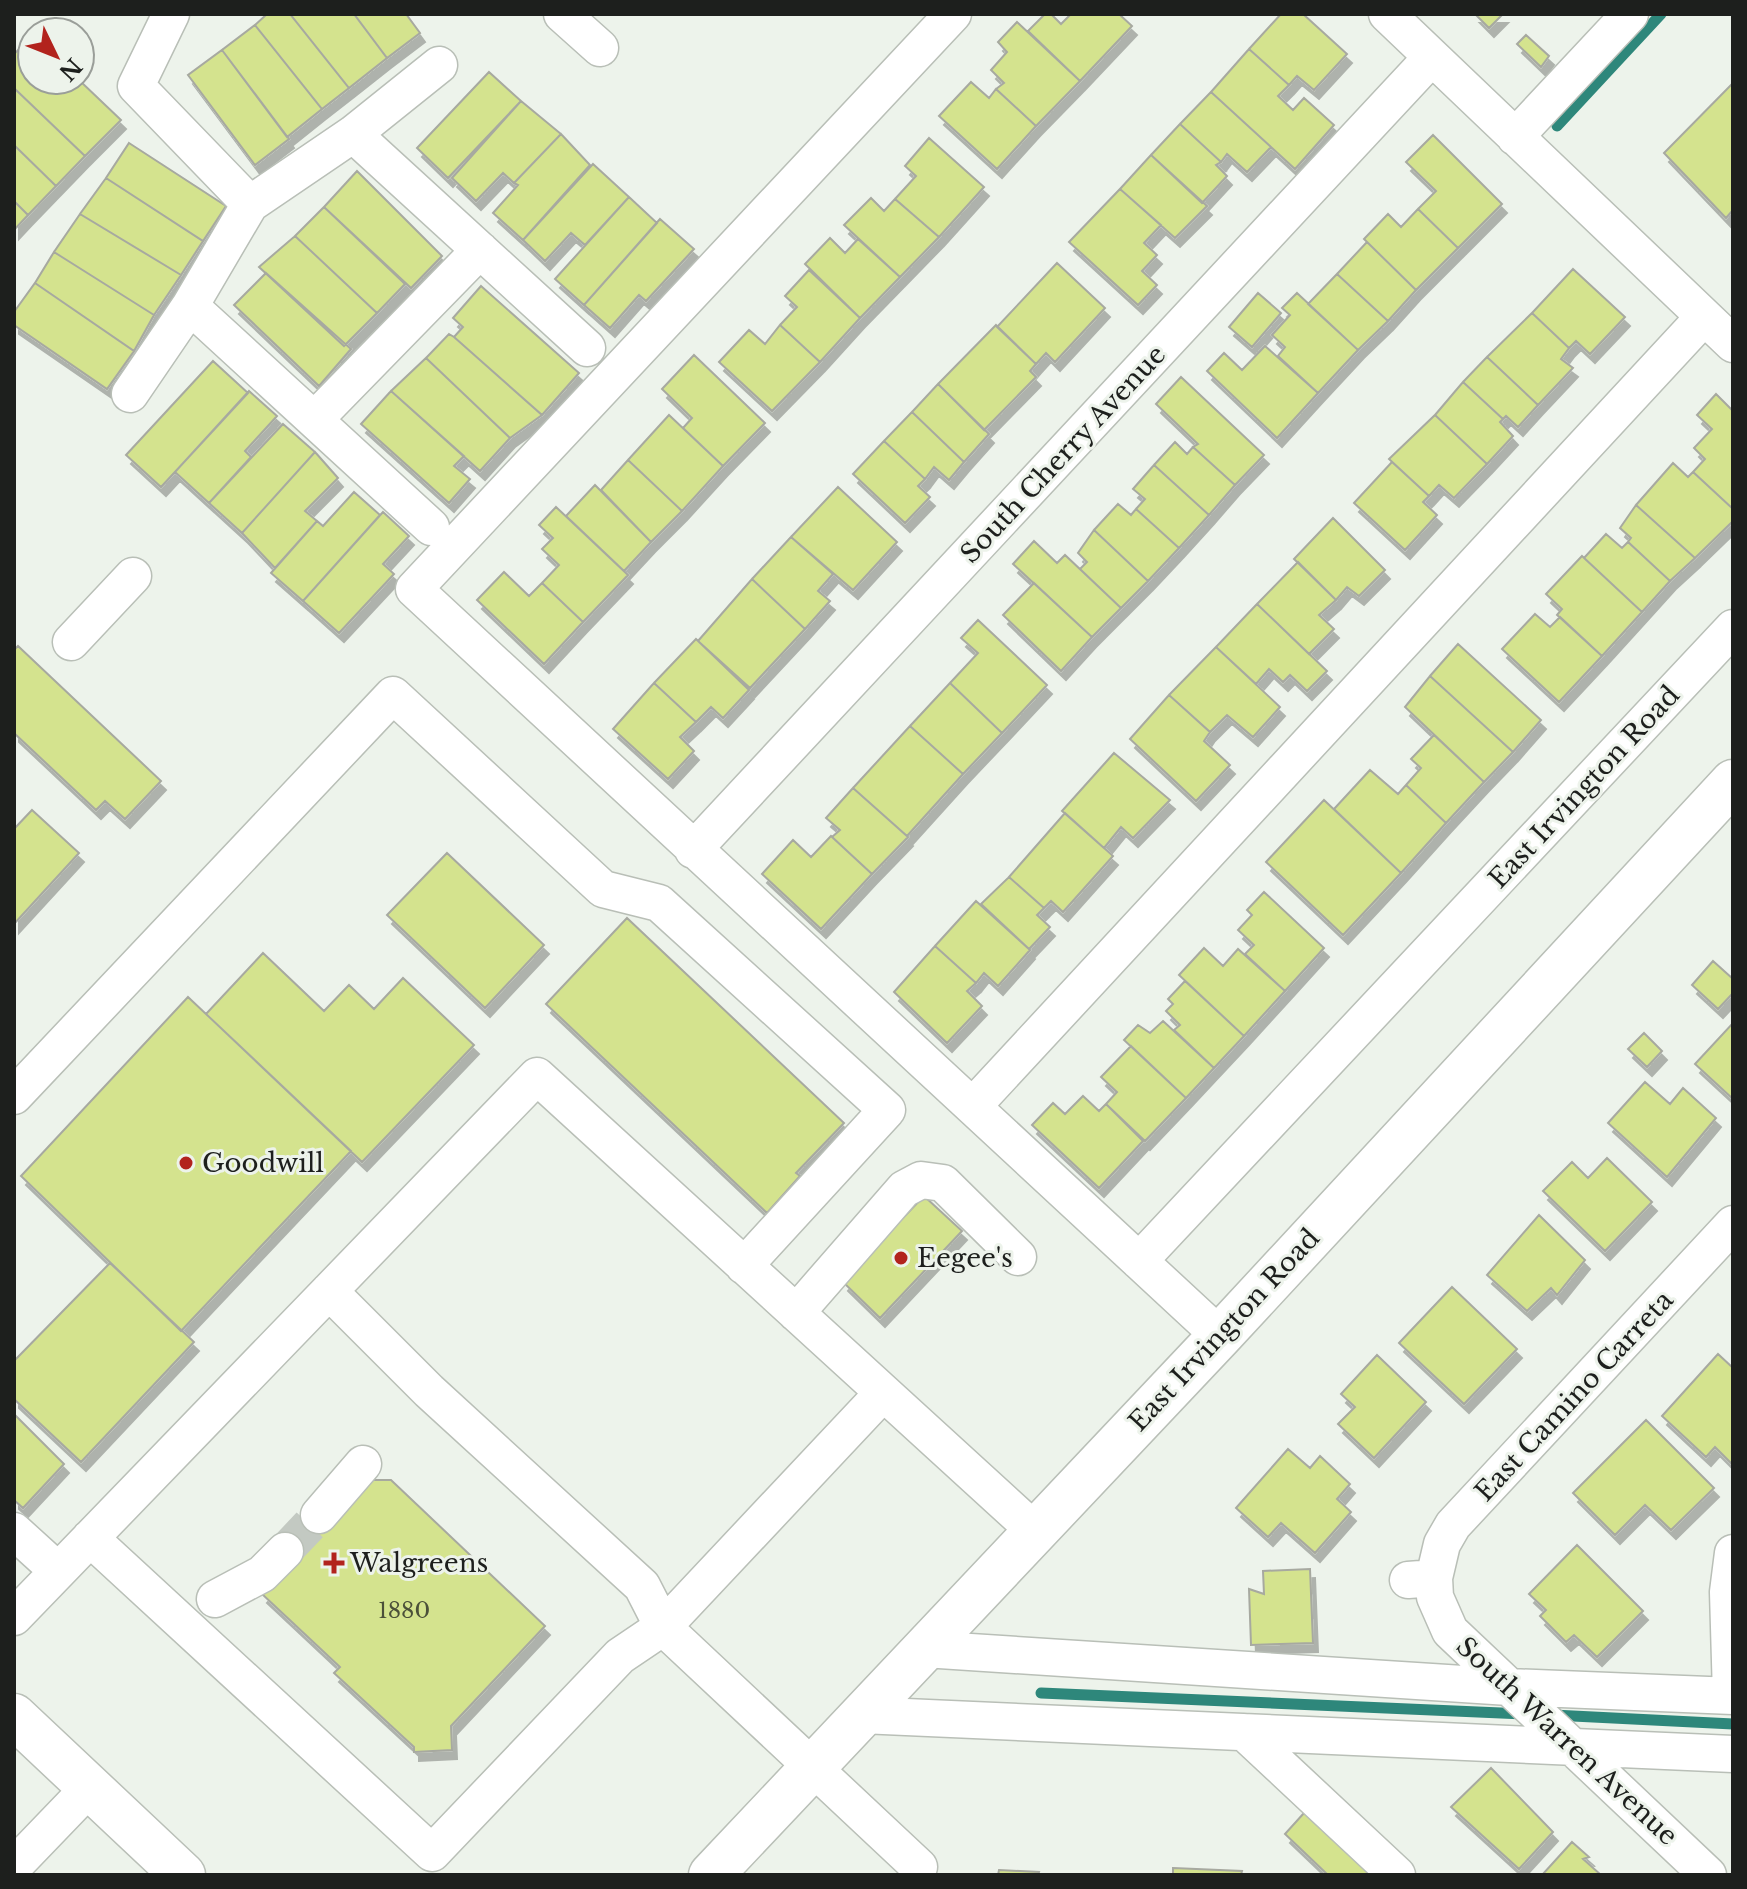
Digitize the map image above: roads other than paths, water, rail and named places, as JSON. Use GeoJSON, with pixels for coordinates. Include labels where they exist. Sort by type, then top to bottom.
{"type":"FeatureCollection","features":[{"type":"Feature","properties":{"kind":"main road","name":"East Irvington Road"},"geometry":{"type":"LineString","coordinates":[[711,1875],[1220,1336],[1733,782]]}},
{"type":"Feature","properties":{"kind":"main road"},"geometry":{"type":"LineString","coordinates":[[14,1716],[183,1875]]}},
{"type":"Feature","properties":{"kind":"street"},"geometry":{"type":"LineString","coordinates":[[171,14],[136,86],[250,204]]}},
{"type":"Feature","properties":{"kind":"street"},"geometry":{"type":"LineString","coordinates":[[562,14],[600,48]]}},
{"type":"Feature","properties":{"kind":"street"},"geometry":{"type":"LineString","coordinates":[[953,14],[414,589],[1220,1336]]}},
{"type":"Feature","properties":{"kind":"street"},"geometry":{"type":"LineString","coordinates":[[1387,14],[1733,344]]}},
{"type":"Feature","properties":{"kind":"street"},"geometry":{"type":"LineString","coordinates":[[1515,137],[1630,14]]}},
{"type":"Feature","properties":{"kind":"street","name":"South Cherry Avenue"},"geometry":{"type":"LineString","coordinates":[[693,850],[1432,57]]}},
{"type":"Feature","properties":{"kind":"street"},"geometry":{"type":"LineString","coordinates":[[130,394],[190,306],[250,204],[353,134],[439,65]]}},
{"type":"Feature","properties":{"kind":"street"},"geometry":{"type":"LineString","coordinates":[[353,134],[587,348]]}},
{"type":"Feature","properties":{"kind":"street"},"geometry":{"type":"LineString","coordinates":[[316,418],[480,250]]}},
{"type":"Feature","properties":{"kind":"street"},"geometry":{"type":"LineString","coordinates":[[190,306],[316,418],[431,527]]}},
{"type":"Feature","properties":{"kind":"street"},"geometry":{"type":"LineString","coordinates":[[973,1106],[1704,317]]}},
{"type":"Feature","properties":{"kind":"street"},"geometry":{"type":"LineString","coordinates":[[71,642],[133,576]]}},
{"type":"Feature","properties":{"kind":"street","name":"East Irvington Road"},"geometry":{"type":"LineString","coordinates":[[1139,1261],[1733,628]]}},
{"type":"Feature","properties":{"kind":"street"},"geometry":{"type":"LineString","coordinates":[[14,1096],[393,695],[603,889],[659,903],[887,1110],[744,1266]]}},
{"type":"Feature","properties":{"kind":"street"},"geometry":{"type":"LineString","coordinates":[[14,1617],[537,1076],[1034,1530]]}},
{"type":"Feature","properties":{"kind":"street"},"geometry":{"type":"LineString","coordinates":[[796,1313],[904,1189],[921,1180],[943,1183],[1018,1257]]}},
{"type":"Feature","properties":{"kind":"street","name":"East Camino Carreta"},"geometry":{"type":"LineString","coordinates":[[1421,1579],[1453,1525],[1733,1224]]}},
{"type":"Feature","properties":{"kind":"street"},"geometry":{"type":"LineString","coordinates":[[329,1291],[429,1391],[642,1586],[663,1627],[815,1766],[919,1867]]}},
{"type":"Feature","properties":{"kind":"street"},"geometry":{"type":"LineString","coordinates":[[90,1538],[432,1853],[620,1656],[663,1627],[883,1393]]}},
{"type":"Feature","properties":{"kind":"street"},"geometry":{"type":"LineString","coordinates":[[319,1515],[363,1464]]}},
{"type":"Feature","properties":{"kind":"street"},"geometry":{"type":"LineString","coordinates":[[14,1531],[58,1571]]}},
{"type":"Feature","properties":{"kind":"street"},"geometry":{"type":"LineString","coordinates":[[215,1599],[262,1574],[285,1551]]}},
{"type":"Feature","properties":{"kind":"street"},"geometry":{"type":"LineString","coordinates":[[924,1649],[1509,1687],[1732,1696],[1728,1592],[1733,1553]]}},
{"type":"Feature","properties":{"kind":"street","name":"South Warren Avenue"},"geometry":{"type":"LineString","coordinates":[[1421,1579],[1435,1597],[1450,1631],[1708,1875]]}},
{"type":"Feature","properties":{"kind":"street"},"geometry":{"type":"LineString","coordinates":[[861,1715],[1733,1754]]}},
{"type":"Feature","properties":{"kind":"street"},"geometry":{"type":"LineString","coordinates":[[1244,1732],[1397,1875]]}},
{"type":"Feature","properties":{"kind":"street"},"geometry":{"type":"LineString","coordinates":[[14,1866],[90,1787]]}},
{"type":"Feature","properties":{"kind":"waterway"},"geometry":{"type":"LineString","coordinates":[[1557,126],[1661,14]]}},
{"type":"Feature","properties":{"kind":"waterway"},"geometry":{"type":"LineString","coordinates":[[1041,1693],[1524,1714]]}},
{"type":"Feature","properties":{"kind":"waterway"},"geometry":{"type":"LineString","coordinates":[[1553,1715],[1733,1724]]}},
{"type":"Feature","properties":{"kind":"tunnel"},"geometry":{"type":"LineString","coordinates":[[285,1551],[319,1515]]}},
{"type":"Feature","properties":{"kind":"place","name":"Goodwill"},"geometry":{"type":"Point","coordinates":[186,1163]}},
{"type":"Feature","properties":{"kind":"place","name":"Eegee's"},"geometry":{"type":"Point","coordinates":[901,1258]}},
{"type":"Feature","properties":{"kind":"place","name":"Walgreens"},"geometry":{"type":"Point","coordinates":[334,1563]}}]}
